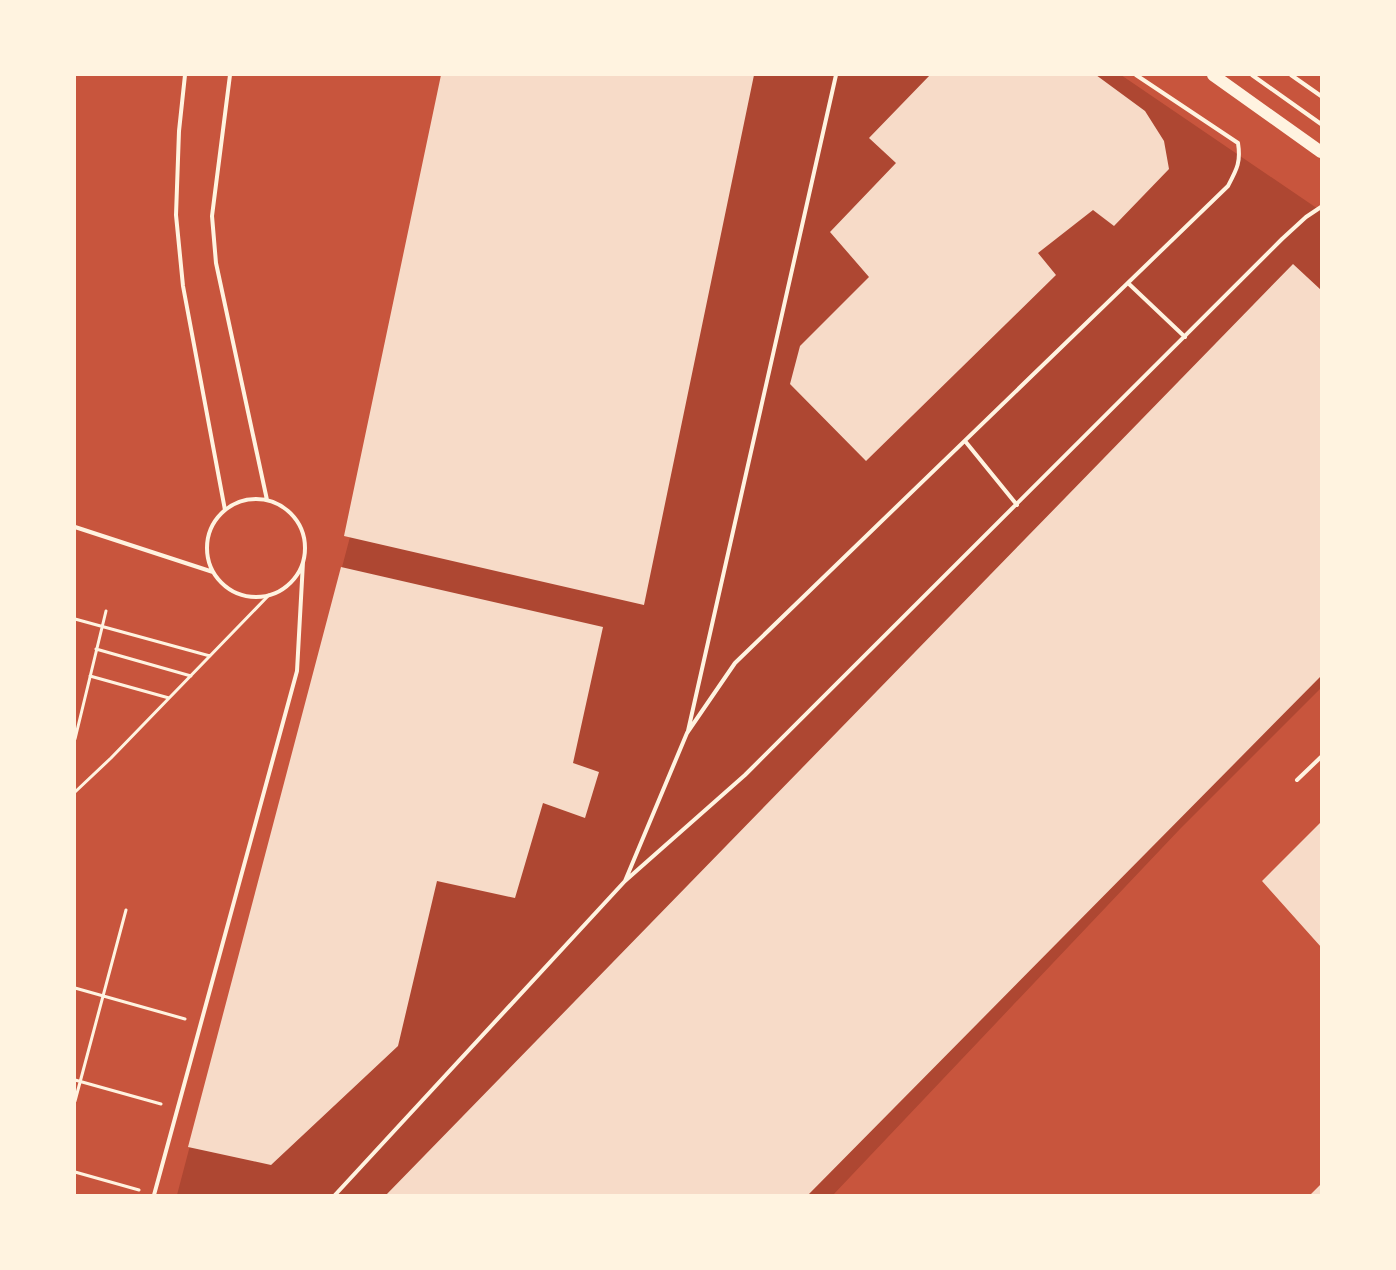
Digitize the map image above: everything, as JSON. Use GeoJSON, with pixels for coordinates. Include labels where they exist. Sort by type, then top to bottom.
{"type":"FeatureCollection","features":[{"type":"Feature","properties":{"kind":"main road"},"geometry":{"type":"LineString","coordinates":[[1213,75],[1321,152]]}},
{"type":"Feature","properties":{"kind":"lane"},"geometry":{"type":"LineString","coordinates":[[185,75],[179,131],[176,215],[183,286],[225,510]]}},
{"type":"Feature","properties":{"kind":"lane"},"geometry":{"type":"LineString","coordinates":[[230,75],[212,216],[216,263],[267,500]]}},
{"type":"Feature","properties":{"kind":"lane"},"geometry":{"type":"LineString","coordinates":[[625,881],[687,733],[836,75]]}},
{"type":"Feature","properties":{"kind":"lane"},"geometry":{"type":"LineString","coordinates":[[687,733],[735,663],[1228,186],[1238,168],[1240,156],[1238,143],[1136,75]]}},
{"type":"Feature","properties":{"kind":"lane"},"geometry":{"type":"LineString","coordinates":[[1252,75],[1321,124]]}},
{"type":"Feature","properties":{"kind":"lane"},"geometry":{"type":"LineString","coordinates":[[1291,75],[1321,96]]}},
{"type":"Feature","properties":{"kind":"lane"},"geometry":{"type":"LineString","coordinates":[[334,1195],[625,881],[745,775],[1282,239],[1306,217],[1321,207]]}},
{"type":"Feature","properties":{"kind":"lane"},"geometry":{"type":"LineString","coordinates":[[1128,283],[1185,337]]}},
{"type":"Feature","properties":{"kind":"lane"},"geometry":{"type":"LineString","coordinates":[[965,441],[1016,505]]}},
{"type":"Feature","properties":{"kind":"lane"},"geometry":{"type":"LineString","coordinates":[[154,1195],[297,671],[305,546],[301,530],[293,517],[281,506],[267,500],[238,502],[225,510],[214,522],[207,539],[207,556],[213,572],[223,585],[237,593],[253,597],[270,595],[284,588],[296,576],[303,562]]}},
{"type":"Feature","properties":{"kind":"lane"},"geometry":{"type":"LineString","coordinates":[[75,527],[213,572]]}},
{"type":"Feature","properties":{"kind":"lane"},"geometry":{"type":"LineString","coordinates":[[1296,780],[1321,757]]}},
{"type":"Feature","properties":{"kind":"path"},"geometry":{"type":"LineString","coordinates":[[75,792],[270,595]]}},
{"type":"Feature","properties":{"kind":"path"},"geometry":{"type":"LineString","coordinates":[[75,739],[106,611]]}},
{"type":"Feature","properties":{"kind":"path"},"geometry":{"type":"LineString","coordinates":[[75,619],[210,656]]}},
{"type":"Feature","properties":{"kind":"path"},"geometry":{"type":"LineString","coordinates":[[96,649],[191,676]]}},
{"type":"Feature","properties":{"kind":"path"},"geometry":{"type":"LineString","coordinates":[[90,676],[169,698]]}},
{"type":"Feature","properties":{"kind":"path"},"geometry":{"type":"LineString","coordinates":[[75,710],[82,711]]}},
{"type":"Feature","properties":{"kind":"path"},"geometry":{"type":"LineString","coordinates":[[75,1101],[126,910]]}},
{"type":"Feature","properties":{"kind":"path"},"geometry":{"type":"LineString","coordinates":[[75,988],[201,1023]]}},
{"type":"Feature","properties":{"kind":"path"},"geometry":{"type":"LineString","coordinates":[[75,1080],[177,1109]]}},
{"type":"Feature","properties":{"kind":"path"},"geometry":{"type":"LineString","coordinates":[[75,1172],[140,1190]]}},
{"type":"Feature","properties":{"kind":"shaded area"},"geometry":{"type":"Polygon","coordinates":[[[448,75],[1121,75],[1321,211],[1321,688],[1180,829],[833,1195],[177,1195],[361,495],[448,75]]]}},
{"type":"Feature","properties":{"kind":"building"},"geometry":{"type":"Polygon","coordinates":[[[441,75],[754,75],[644,605],[344,536],[441,75]]]}},
{"type":"Feature","properties":{"kind":"building"},"geometry":{"type":"Polygon","coordinates":[[[930,75],[1096,75],[1145,111],[1164,141],[1169,169],[1114,226],[1093,210],[1038,253],[1056,275],[866,461],[790,384],[800,346],[869,277],[830,232],[896,163],[869,138],[930,75]]]}},
{"type":"Feature","properties":{"kind":"building"},"geometry":{"type":"Polygon","coordinates":[[[1293,264],[1321,290],[1321,676],[808,1195],[386,1195],[1293,264]]]}},
{"type":"Feature","properties":{"kind":"building"},"geometry":{"type":"Polygon","coordinates":[[[341,567],[603,627],[573,763],[599,772],[585,818],[543,803],[515,898],[437,881],[398,1046],[271,1165],[188,1147],[341,567]]]}},
{"type":"Feature","properties":{"kind":"building"},"geometry":{"type":"Polygon","coordinates":[[[1321,822],[1321,947],[1262,881],[1321,822]]]}},
{"type":"Feature","properties":{"kind":"building"},"geometry":{"type":"Polygon","coordinates":[[[1321,1184],[1321,1195],[1310,1195],[1321,1184]]]}}]}
